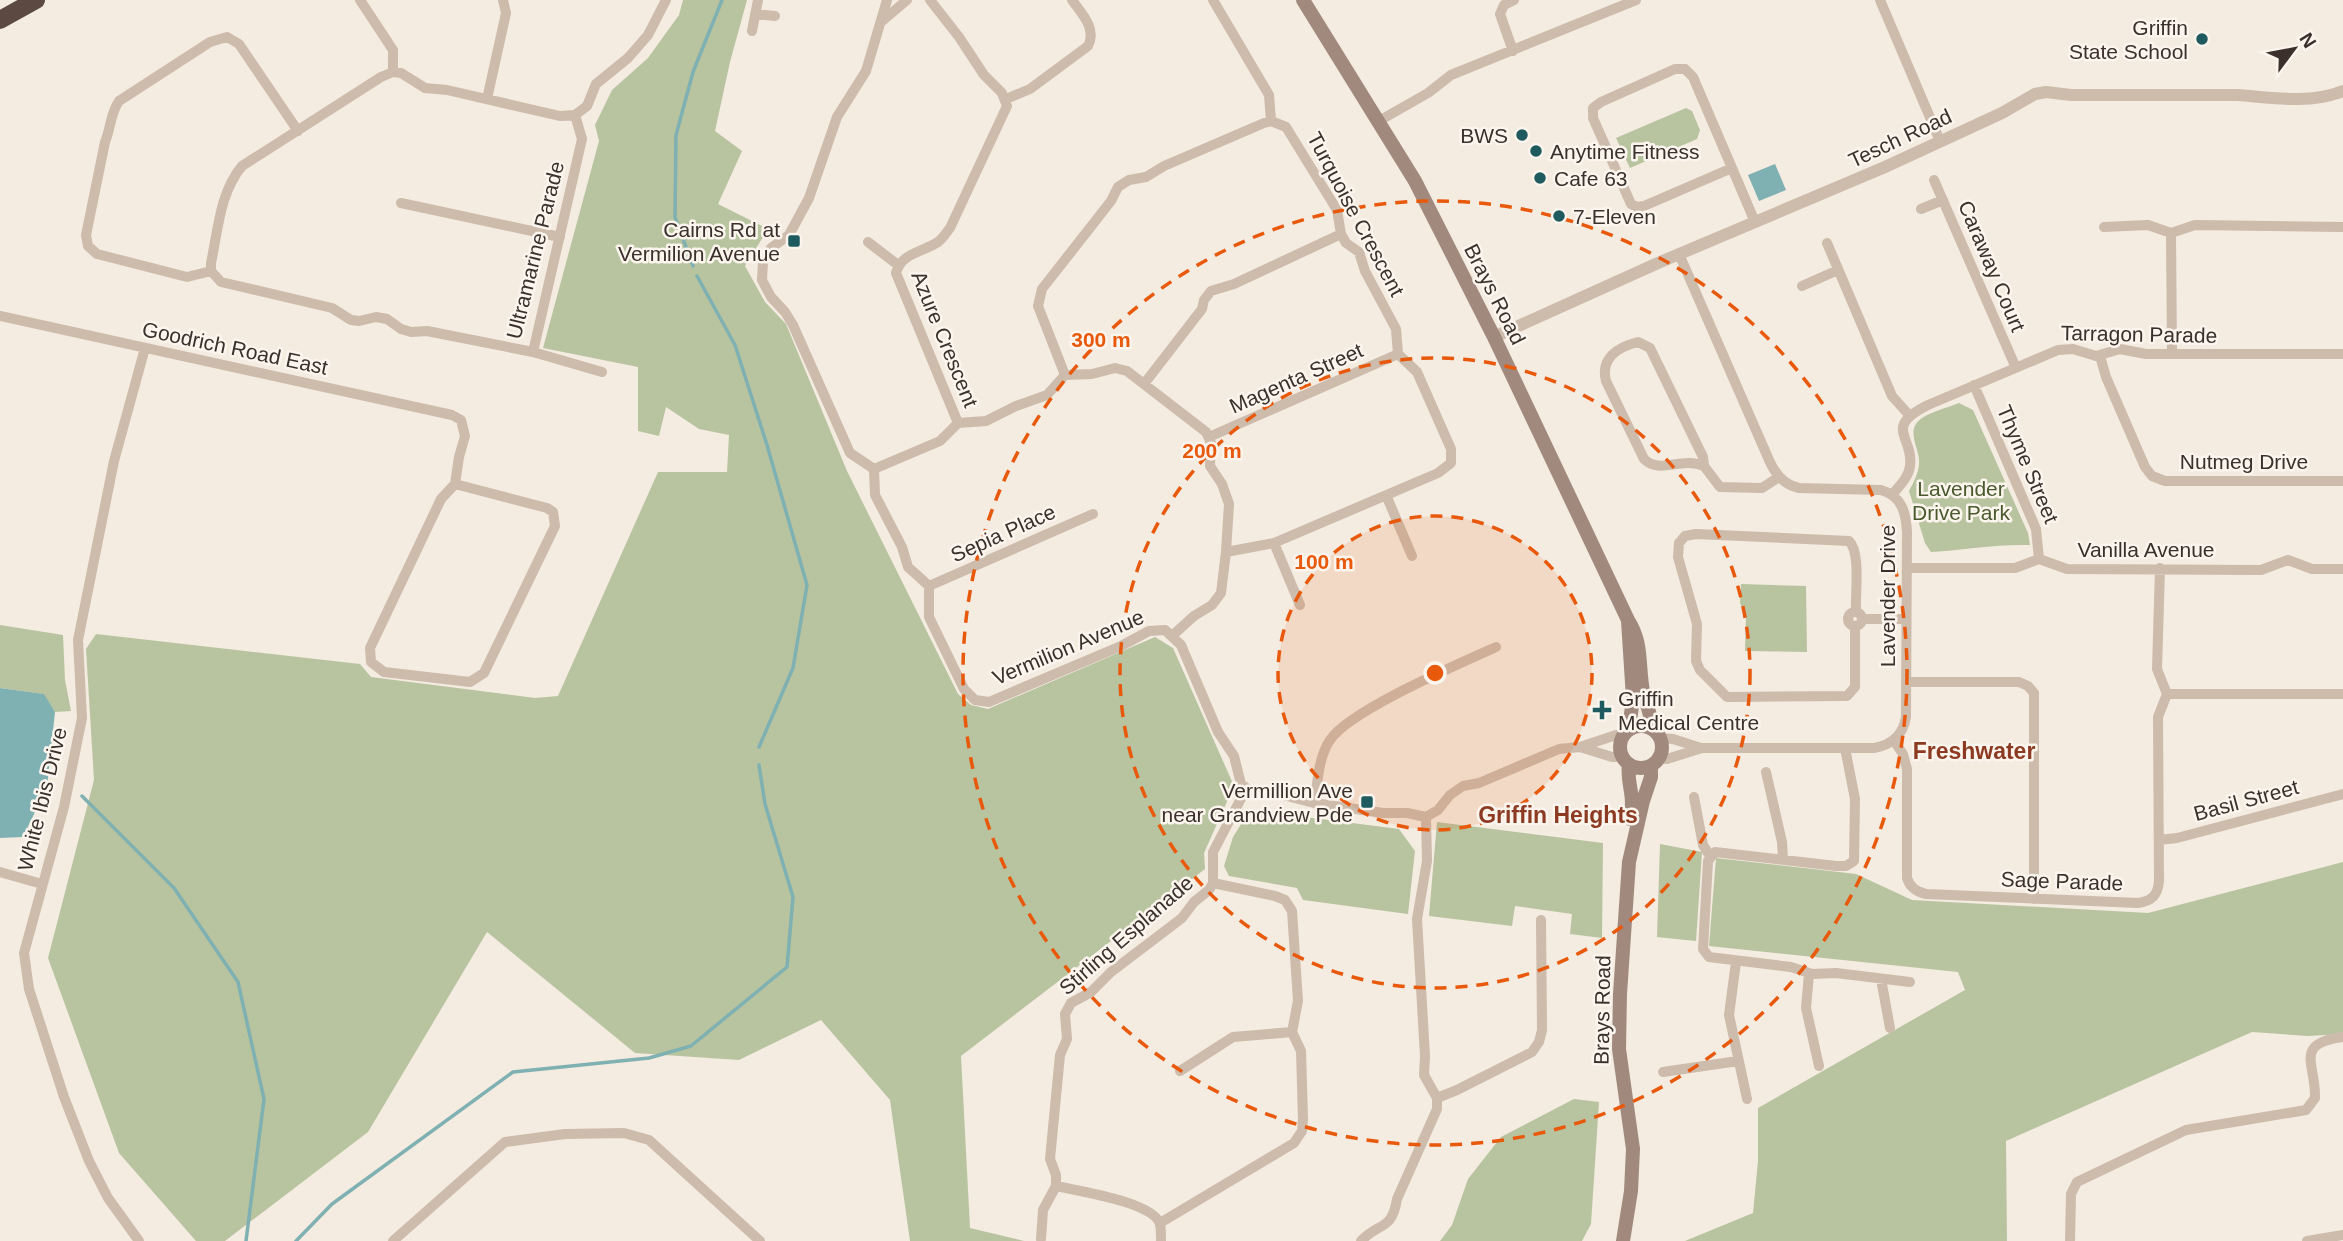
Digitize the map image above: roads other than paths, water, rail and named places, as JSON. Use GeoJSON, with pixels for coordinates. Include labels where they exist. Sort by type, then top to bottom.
{"type":"FeatureCollection","features":[{"type":"Feature","properties":{"kind":"highway"},"geometry":{"type":"LineString","coordinates":[[0,20],[36,0]]}},
{"type":"Feature","properties":{"kind":"main road","name":"Brays Road"},"geometry":{"type":"LineString","coordinates":[[1303,0],[1415,181],[1494,337],[1639,641],[1642,684],[1656,733]]}},
{"type":"Feature","properties":{"kind":"main road","name":"Brays Road"},"geometry":{"type":"LineString","coordinates":[[1626,733],[1633,698],[1628,620]]}},
{"type":"Feature","properties":{"kind":"main road"},"geometry":{"type":"LineString","coordinates":[[1641,726],[1656,733],[1662,752],[1655,762],[1639,768],[1626,761],[1620,747],[1626,733],[1641,726]]}},
{"type":"Feature","properties":{"kind":"main road","name":"Brays Road"},"geometry":{"type":"LineString","coordinates":[[1626,761],[1633,795],[1626,846],[1629,862]]}},
{"type":"Feature","properties":{"kind":"main road","name":"Brays Road"},"geometry":{"type":"LineString","coordinates":[[1623,1241],[1633,1169],[1631,1127],[1621,1068],[1619,1024],[1629,862],[1655,762]]}},
{"type":"Feature","properties":{"kind":"street"},"geometry":{"type":"LineString","coordinates":[[360,0],[393,50],[393,72]]}},
{"type":"Feature","properties":{"kind":"street"},"geometry":{"type":"LineString","coordinates":[[487,99],[506,13],[503,0]]}},
{"type":"Feature","properties":{"kind":"street"},"geometry":{"type":"LineString","coordinates":[[298,131],[239,44],[227,37],[210,43],[119,102],[111,112],[111,127],[86,235],[88,246],[97,254],[187,277],[211,271],[225,193],[242,166],[298,131],[381,77],[393,72],[425,88],[447,90],[560,116],[575,115],[587,106],[596,84],[628,58],[648,35],[666,0]]}},
{"type":"Feature","properties":{"kind":"street"},"geometry":{"type":"LineString","coordinates":[[752,31],[758,0]]}},
{"type":"Feature","properties":{"kind":"street"},"geometry":{"type":"LineString","coordinates":[[874,469],[850,453],[793,325],[771,297],[762,280],[762,262],[771,248],[789,235],[809,198],[837,117],[866,71],[887,0]]}},
{"type":"Feature","properties":{"kind":"street"},"geometry":{"type":"LineString","coordinates":[[880,23],[907,0]]}},
{"type":"Feature","properties":{"kind":"street"},"geometry":{"type":"LineString","coordinates":[[930,0],[984,75],[1006,99],[1030,89],[1088,46],[1092,35],[1090,28],[1072,0]]}},
{"type":"Feature","properties":{"kind":"street"},"geometry":{"type":"LineString","coordinates":[[1065,375],[1038,306],[1039,296],[1050,278],[1111,201],[1118,187],[1271,121],[1269,95],[1213,0]]}},
{"type":"Feature","properties":{"kind":"street"},"geometry":{"type":"LineString","coordinates":[[1513,51],[1500,14],[1504,5],[1514,0]]}},
{"type":"Feature","properties":{"kind":"street"},"geometry":{"type":"LineString","coordinates":[[1377,122],[1399,107],[1428,93],[1451,75],[1636,0]]}},
{"type":"Feature","properties":{"kind":"street"},"geometry":{"type":"LineString","coordinates":[[1880,0],[1940,141]]}},
{"type":"Feature","properties":{"kind":"street"},"geometry":{"type":"LineString","coordinates":[[755,14],[775,16]]}},
{"type":"Feature","properties":{"kind":"street"},"geometry":{"type":"LineString","coordinates":[[1732,168],[1644,206],[1634,206],[1627,198],[1593,118],[1593,108],[1675,69],[1685,69],[1693,77],[1732,168],[1755,222]]}},
{"type":"Feature","properties":{"kind":"street","name":"Tesch Road"},"geometry":{"type":"LineString","coordinates":[[1494,337],[1679,254],[1885,167],[2009,110],[2032,96],[2046,92],[2071,95],[2315,98],[2343,91]]}},
{"type":"Feature","properties":{"kind":"street","name":"Azure Crescent"},"geometry":{"type":"LineString","coordinates":[[958,423],[896,273],[898,265],[905,258],[936,243],[950,228],[1004,115],[1006,99]]}},
{"type":"Feature","properties":{"kind":"street","name":"Ultramarine Parade"},"geometry":{"type":"LineString","coordinates":[[211,271],[221,282],[332,308],[351,320],[376,317],[387,319],[401,329],[411,332],[427,331],[533,352],[582,139],[575,115]]}},
{"type":"Feature","properties":{"kind":"street","name":"Turquoise Crescent"},"geometry":{"type":"LineString","coordinates":[[1271,121],[1286,127],[1337,210],[1341,234],[1346,243],[1359,252],[1365,271],[1396,329],[1398,355]]}},
{"type":"Feature","properties":{"kind":"street","name":"Caraway Court"},"geometry":{"type":"LineString","coordinates":[[1934,180],[2015,368]]}},
{"type":"Feature","properties":{"kind":"street"},"geometry":{"type":"LineString","coordinates":[[1921,209],[1943,200]]}},
{"type":"Feature","properties":{"kind":"street"},"geometry":{"type":"LineString","coordinates":[[401,203],[560,237]]}},
{"type":"Feature","properties":{"kind":"street"},"geometry":{"type":"LineString","coordinates":[[2104,227],[2148,225],[2171,233],[2195,225],[2343,228]]}},
{"type":"Feature","properties":{"kind":"street"},"geometry":{"type":"LineString","coordinates":[[2171,233],[2172,354]]}},
{"type":"Feature","properties":{"kind":"street"},"geometry":{"type":"LineString","coordinates":[[1144,384],[1202,309],[1204,300],[1211,291],[1234,285],[1341,234]]}},
{"type":"Feature","properties":{"kind":"street"},"geometry":{"type":"LineString","coordinates":[[868,242],[898,265]]}},
{"type":"Feature","properties":{"kind":"street"},"geometry":{"type":"LineString","coordinates":[[1827,243],[1892,396],[1910,416],[1903,431],[1910,468],[1892,495]]}},
{"type":"Feature","properties":{"kind":"street"},"geometry":{"type":"LineString","coordinates":[[1679,254],[1769,460],[1780,477],[1762,488],[1723,488],[1714,481],[1704,466],[1703,457],[1650,348],[1638,342],[1613,352],[1604,368],[1606,381],[1644,459],[1657,466],[1688,461],[1704,466]]}},
{"type":"Feature","properties":{"kind":"street"},"geometry":{"type":"LineString","coordinates":[[1802,286],[1838,270]]}},
{"type":"Feature","properties":{"kind":"street","name":"Goodrich Road East"},"geometry":{"type":"LineString","coordinates":[[0,316],[452,415],[461,420],[465,436],[455,484]]}},
{"type":"Feature","properties":{"kind":"street","name":"White Ibis Drive"},"geometry":{"type":"LineString","coordinates":[[139,1241],[108,1198],[89,1161],[29,989],[24,953],[64,807],[82,718],[78,640],[114,461],[145,348]]}},
{"type":"Feature","properties":{"kind":"street","name":"Tarragon Parade"},"geometry":{"type":"LineString","coordinates":[[1910,416],[1928,405],[2063,349],[2100,356],[2120,349],[2141,354],[2343,354]]}},
{"type":"Feature","properties":{"kind":"street"},"geometry":{"type":"LineString","coordinates":[[533,352],[602,372]]}},
{"type":"Feature","properties":{"kind":"street"},"geometry":{"type":"LineString","coordinates":[[1226,552],[1274,543],[1438,473],[1451,463],[1451,449],[1417,372],[1398,355]]}},
{"type":"Feature","properties":{"kind":"street","name":"Magenta Street"},"geometry":{"type":"LineString","coordinates":[[1209,437],[1398,355]]}},
{"type":"Feature","properties":{"kind":"street","name":"Nutmeg Drive"},"geometry":{"type":"LineString","coordinates":[[2100,356],[2106,377],[2145,467],[2154,478],[2165,481],[2343,481]]}},
{"type":"Feature","properties":{"kind":"street"},"geometry":{"type":"LineString","coordinates":[[874,469],[940,441],[958,423],[986,421],[1016,406],[1047,396],[1065,375],[1092,374],[1115,368],[1128,371],[1209,437],[1210,466],[1222,484],[1229,504],[1226,552],[1218,599],[1173,635]]}},
{"type":"Feature","properties":{"kind":"street","name":"Thyme Street"},"geometry":{"type":"LineString","coordinates":[[1974,385],[2036,529],[2039,559]]}},
{"type":"Feature","properties":{"kind":"street"},"geometry":{"type":"LineString","coordinates":[[1688,461],[1696,443]]}},
{"type":"Feature","properties":{"kind":"street"},"geometry":{"type":"LineString","coordinates":[[874,469],[875,495],[902,547],[908,568],[929,586]]}},
{"type":"Feature","properties":{"kind":"street","name":"Lavender Drive"},"geometry":{"type":"LineString","coordinates":[[1780,477],[1789,485],[1799,488],[1876,489],[1892,495],[1900,503],[1907,522],[1905,723],[1894,740]]}},
{"type":"Feature","properties":{"kind":"street"},"geometry":{"type":"LineString","coordinates":[[455,484],[547,508],[553,512],[555,526],[485,673],[478,679],[470,682],[384,672],[371,662],[370,648],[441,499],[455,484]]}},
{"type":"Feature","properties":{"kind":"street"},"geometry":{"type":"LineString","coordinates":[[1386,495],[1412,556]]}},
{"type":"Feature","properties":{"kind":"street","name":"Sepia Place"},"geometry":{"type":"LineString","coordinates":[[929,586],[1093,514]]}},
{"type":"Feature","properties":{"kind":"street"},"geometry":{"type":"LineString","coordinates":[[1696,534],[1849,541],[1856,554],[1858,619],[1855,687],[1850,695],[1840,698],[1727,696],[1700,670],[1696,661],[1697,624],[1677,546],[1685,536],[1696,534]]}},
{"type":"Feature","properties":{"kind":"street"},"geometry":{"type":"LineString","coordinates":[[1274,543],[1300,605]]}},
{"type":"Feature","properties":{"kind":"street"},"geometry":{"type":"LineString","coordinates":[[1906,568],[2015,568],[2039,559]]}},
{"type":"Feature","properties":{"kind":"street","name":"Vanilla Avenue"},"geometry":{"type":"LineString","coordinates":[[2039,559],[2067,569],[2261,570],[2288,560],[2312,569],[2343,569]]}},
{"type":"Feature","properties":{"kind":"street"},"geometry":{"type":"LineString","coordinates":[[2160,568],[2157,669],[2167,694],[2343,694]]}},
{"type":"Feature","properties":{"kind":"street","name":"Vermilion Avenue"},"geometry":{"type":"LineString","coordinates":[[929,586],[929,617],[964,689],[975,700],[989,702],[1121,646],[1149,631],[1166,630],[1181,645],[1218,732],[1234,757],[1238,777],[1246,789]]}},
{"type":"Feature","properties":{"kind":"street"},"geometry":{"type":"LineString","coordinates":[[1858,619],[1906,619]]}},
{"type":"Feature","properties":{"kind":"street"},"geometry":{"type":"LineString","coordinates":[[1314,803],[1324,751],[1340,728],[1417,684],[1496,647]]}},
{"type":"Feature","properties":{"kind":"street"},"geometry":{"type":"LineString","coordinates":[[1906,682],[2019,682],[2026,684],[2034,693],[2034,899]]}},
{"type":"Feature","properties":{"kind":"street","name":"Sage Parade"},"geometry":{"type":"LineString","coordinates":[[1894,740],[1907,764],[1907,878],[1912,888],[1926,894],[2138,903],[2151,900],[2159,887],[2158,716],[2167,694]]}},
{"type":"Feature","properties":{"kind":"street"},"geometry":{"type":"LineString","coordinates":[[1246,789],[1314,803],[1426,817],[1438,810],[1450,795],[1464,786],[1479,783],[1559,748],[1580,747],[1626,733]]}},
{"type":"Feature","properties":{"kind":"street"},"geometry":{"type":"LineString","coordinates":[[1656,733],[1702,748],[1874,748],[1894,740]]}},
{"type":"Feature","properties":{"kind":"street"},"geometry":{"type":"LineString","coordinates":[[1580,747],[1626,761]]}},
{"type":"Feature","properties":{"kind":"street"},"geometry":{"type":"LineString","coordinates":[[1655,762],[1702,748]]}},
{"type":"Feature","properties":{"kind":"street"},"geometry":{"type":"LineString","coordinates":[[1710,856],[1720,851],[1843,866],[1854,861],[1855,799],[1845,748]]}},
{"type":"Feature","properties":{"kind":"street"},"geometry":{"type":"LineString","coordinates":[[1766,772],[1782,842],[1783,859]]}},
{"type":"Feature","properties":{"kind":"street","name":"Stirling Esplanade"},"geometry":{"type":"LineString","coordinates":[[1056,1186],[1056,1175],[1050,1158],[1060,1055],[1067,1038],[1065,1014],[1071,1003],[1091,992],[1111,972],[1182,918],[1194,902],[1209,890],[1213,883],[1213,852],[1246,789]]}},
{"type":"Feature","properties":{"kind":"street","name":"Basil Street"},"geometry":{"type":"LineString","coordinates":[[2159,840],[2177,838],[2343,794]]}},
{"type":"Feature","properties":{"kind":"street"},"geometry":{"type":"LineString","coordinates":[[1694,797],[1703,845],[1710,856],[1703,949],[1709,957],[1791,967],[1809,974],[1836,973],[1910,982]]}},
{"type":"Feature","properties":{"kind":"street"},"geometry":{"type":"LineString","coordinates":[[1361,1241],[1368,1233],[1389,1222],[1437,1109],[1437,1098],[1424,1075],[1417,919],[1427,861],[1426,817]]}},
{"type":"Feature","properties":{"kind":"street"},"geometry":{"type":"LineString","coordinates":[[0,872],[42,884]]}},
{"type":"Feature","properties":{"kind":"street"},"geometry":{"type":"LineString","coordinates":[[1160,1223],[1294,1143],[1302,1131],[1301,1051],[1292,1032],[1298,1001],[1292,911],[1285,900],[1275,896],[1213,883]]}},
{"type":"Feature","properties":{"kind":"street"},"geometry":{"type":"LineString","coordinates":[[1437,1098],[1532,1052],[1539,1042],[1542,1030],[1541,920]]}},
{"type":"Feature","properties":{"kind":"street"},"geometry":{"type":"LineString","coordinates":[[1736,962],[1729,1008],[1747,1099]]}},
{"type":"Feature","properties":{"kind":"street"},"geometry":{"type":"LineString","coordinates":[[1809,974],[1806,1008],[1819,1066]]}},
{"type":"Feature","properties":{"kind":"street"},"geometry":{"type":"LineString","coordinates":[[1881,979],[1890,1028]]}},
{"type":"Feature","properties":{"kind":"street"},"geometry":{"type":"LineString","coordinates":[[1180,1071],[1233,1037],[1292,1032]]}},
{"type":"Feature","properties":{"kind":"street"},"geometry":{"type":"LineString","coordinates":[[2070,1241],[2071,1194],[2077,1182],[2186,1130],[2306,1110],[2315,1098],[2310,1060],[2312,1051],[2322,1041],[2343,1037]]}},
{"type":"Feature","properties":{"kind":"street"},"geometry":{"type":"LineString","coordinates":[[1663,1072],[1738,1061]]}},
{"type":"Feature","properties":{"kind":"street"},"geometry":{"type":"LineString","coordinates":[[393,1241],[505,1142],[565,1134],[624,1133],[649,1140],[760,1241]]}},
{"type":"Feature","properties":{"kind":"street"},"geometry":{"type":"LineString","coordinates":[[1041,1239],[1043,1210],[1056,1186],[1129,1203],[1154,1216],[1160,1223],[1161,1241]]}},
{"type":"Feature","properties":{"kind":"street"},"geometry":{"type":"LineString","coordinates":[[2306,1241],[2343,1235]]}},
{"type":"Feature","properties":{"kind":"water"},"geometry":{"type":"Polygon","coordinates":[[[1775,164],[1786,190],[1759,201],[1748,175],[1775,164]]]}},
{"type":"Feature","properties":{"kind":"water"},"geometry":{"type":"Polygon","coordinates":[[[0,688],[44,694],[55,712],[47,787],[23,837],[0,838],[0,688]]]}},
{"type":"Feature","properties":{"kind":"waterway"},"geometry":{"type":"LineString","coordinates":[[693,266],[675,217],[676,135],[693,72],[722,0]]}},
{"type":"Feature","properties":{"kind":"waterway"},"geometry":{"type":"LineString","coordinates":[[697,276],[735,345],[807,585],[793,668],[759,747]]}},
{"type":"Feature","properties":{"kind":"waterway"},"geometry":{"type":"LineString","coordinates":[[296,1241],[332,1204],[513,1072],[649,1058],[691,1046],[787,967],[793,897],[765,804],[759,765]]}},
{"type":"Feature","properties":{"kind":"waterway"},"geometry":{"type":"LineString","coordinates":[[82,796],[174,888],[238,982],[264,1099],[246,1241]]}},
{"type":"Feature","properties":{"kind":"place","name":"Griffin State School"},"geometry":{"type":"Point","coordinates":[2202,39]}},
{"type":"Feature","properties":{"kind":"place","name":"BWS"},"geometry":{"type":"Point","coordinates":[1522,135]}},
{"type":"Feature","properties":{"kind":"place","name":"Anytime Fitness"},"geometry":{"type":"Point","coordinates":[1536,151]}},
{"type":"Feature","properties":{"kind":"place","name":"Cafe 63"},"geometry":{"type":"Point","coordinates":[1540,178]}},
{"type":"Feature","properties":{"kind":"place","name":"7-Eleven"},"geometry":{"type":"Point","coordinates":[1559,216]}},
{"type":"Feature","properties":{"kind":"place","name":"Cairns Rd at Vermilion Avenue"},"geometry":{"type":"Point","coordinates":[794,241]}},
{"type":"Feature","properties":{"kind":"place","name":"Griffin Medical Centre"},"geometry":{"type":"Point","coordinates":[1602,710]}},
{"type":"Feature","properties":{"kind":"place","name":"Vermillion Ave near Grandview Pde"},"geometry":{"type":"Point","coordinates":[1367,802]}},
{"type":"Feature","properties":{"kind":"district","name":"Freshwater"},"geometry":{"type":"Point","coordinates":[1974,751]}},
{"type":"Feature","properties":{"kind":"district","name":"Griffin Heights"},"geometry":{"type":"Point","coordinates":[1558,815]}},
{"type":"Feature","properties":{"kind":"park label","name":"Lavender Drive Park"},"geometry":{"type":"Point","coordinates":[1961,500]}}]}
